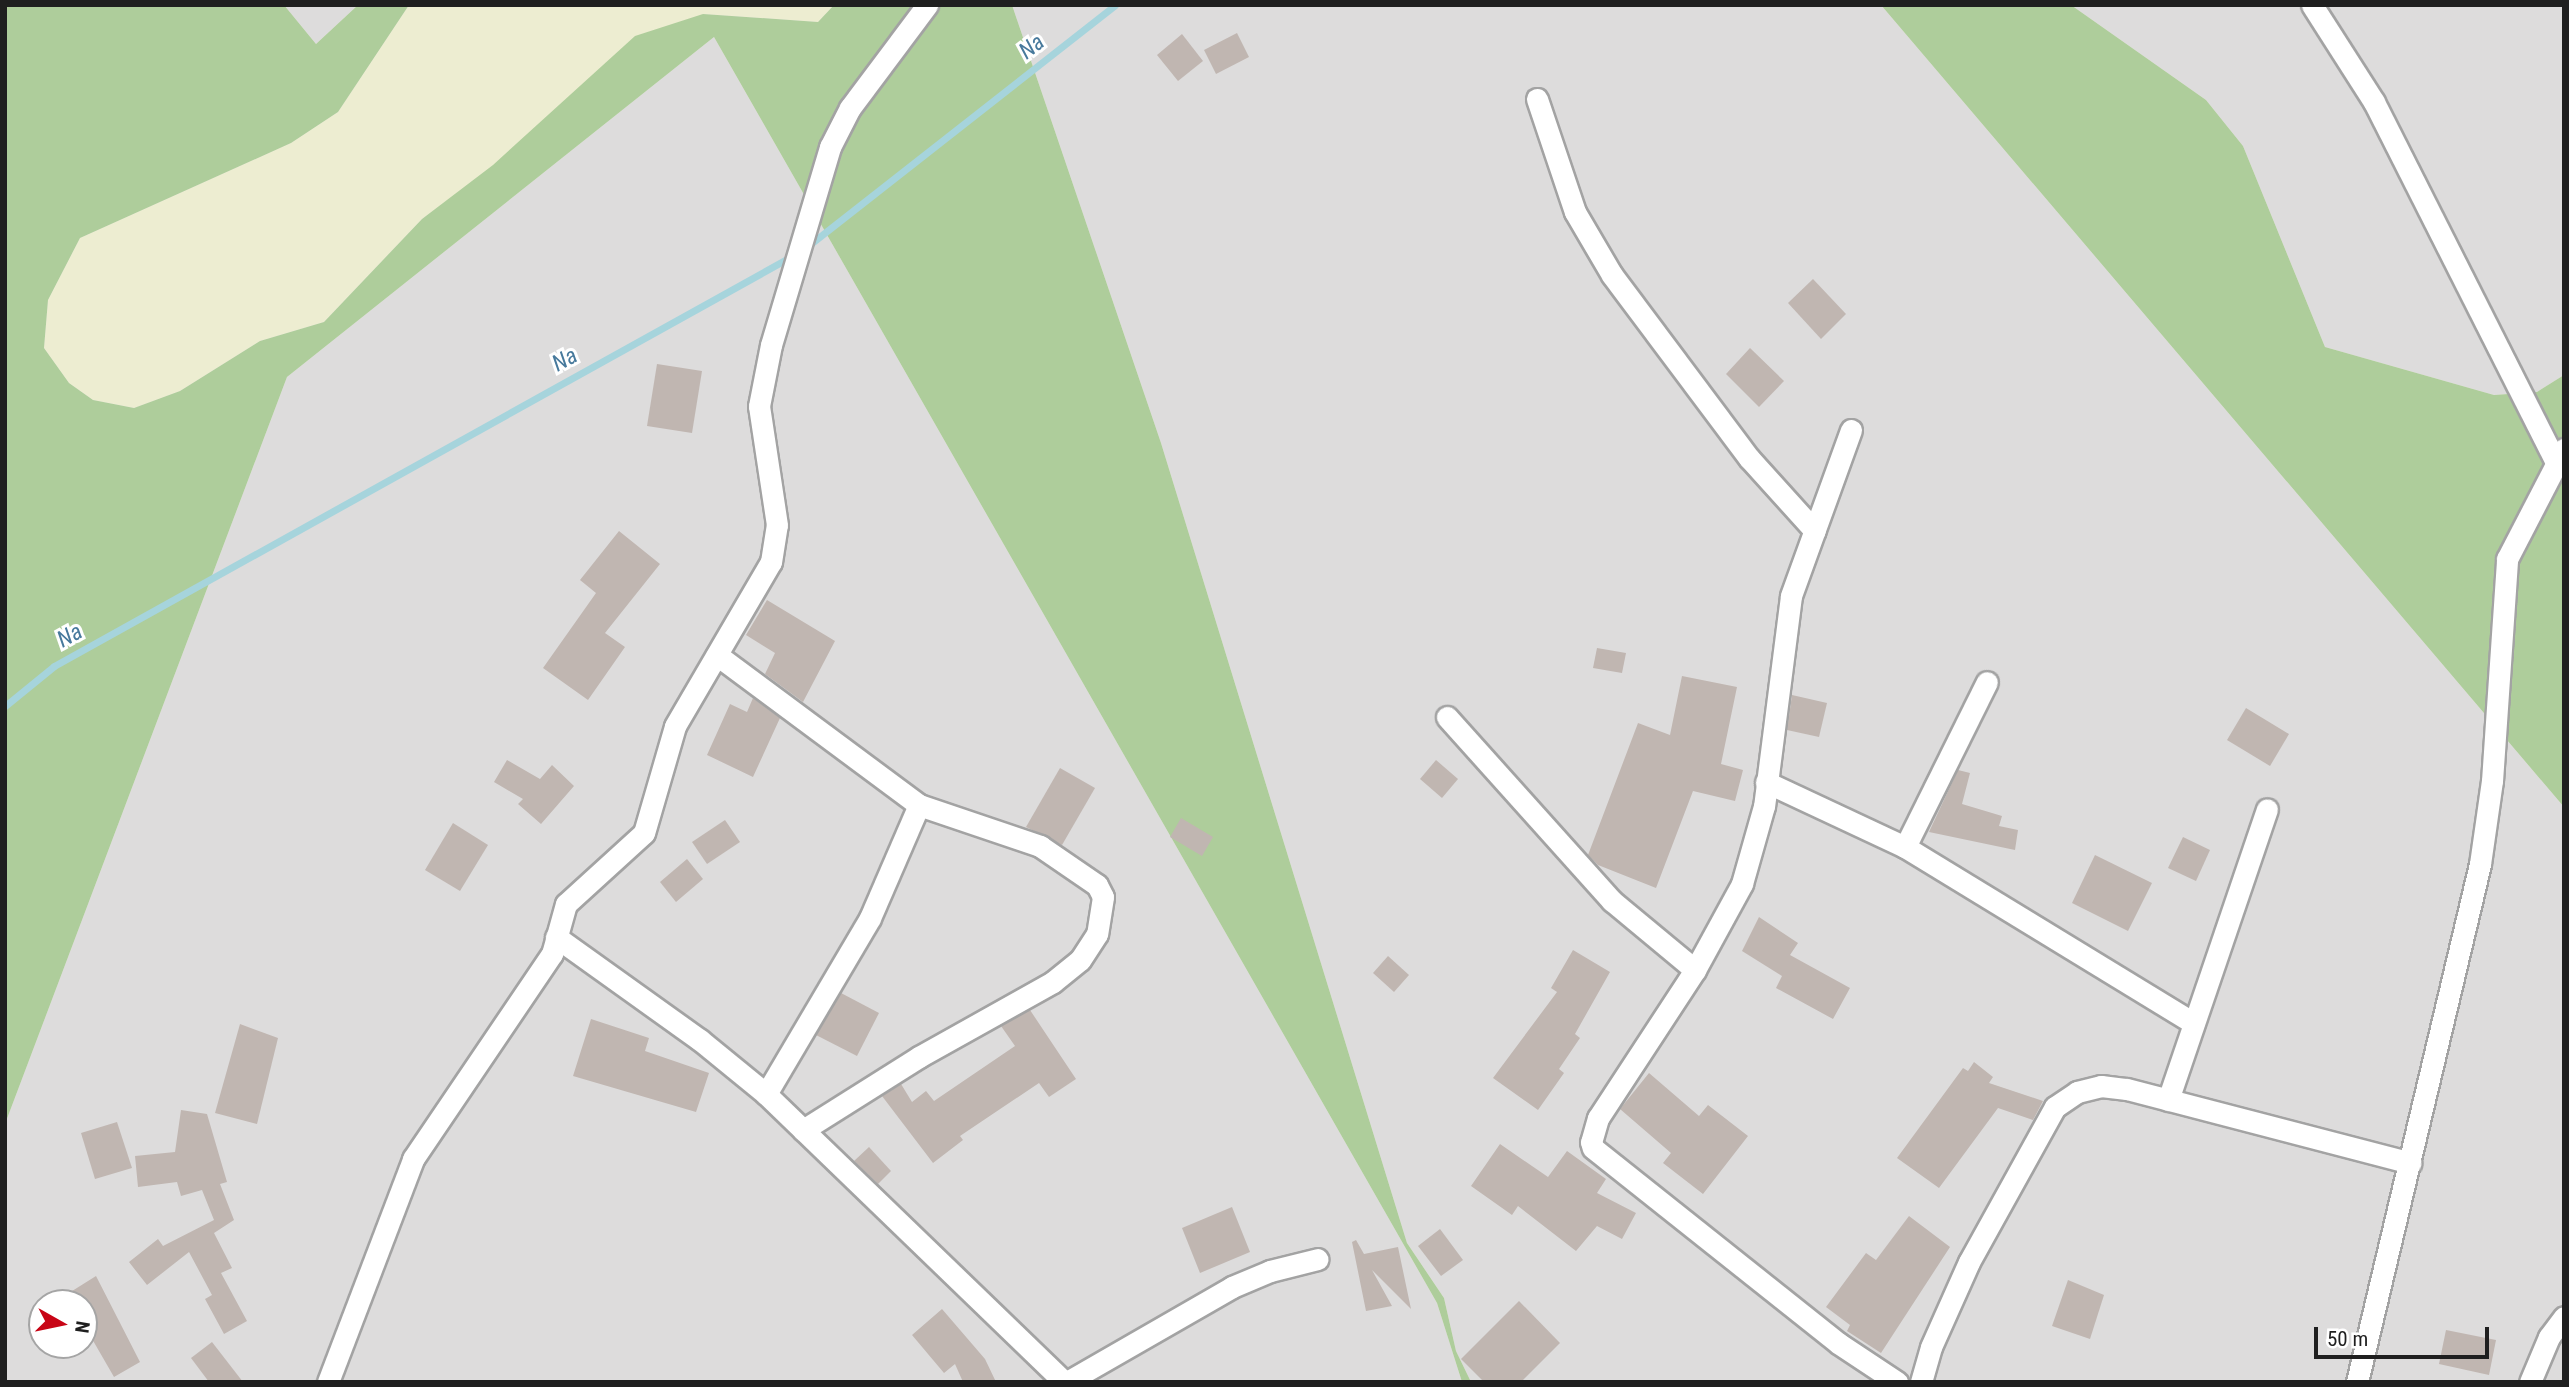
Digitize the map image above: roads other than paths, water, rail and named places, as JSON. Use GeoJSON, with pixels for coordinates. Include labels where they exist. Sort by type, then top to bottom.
{"type":"FeatureCollection","features":[{"type":"Feature","properties":{"kind":"street"},"geometry":{"type":"LineString","coordinates":[[328,1382],[413,1159],[552,954],[566,904],[644,833],[675,726],[771,562],[776,525],[759,405],[771,345],[813,195],[850,108],[927,5]]}},
{"type":"Feature","properties":{"kind":"street"},"geometry":{"type":"LineString","coordinates":[[2312,5],[2374,102],[2560,456],[2507,559],[2492,781],[2480,864],[2357,1382]]}},
{"type":"Feature","properties":{"kind":"street"},"geometry":{"type":"LineString","coordinates":[[1537,99],[1575,212],[1612,275],[1749,458],[1815,531]]}},
{"type":"Feature","properties":{"kind":"street"},"geometry":{"type":"LineString","coordinates":[[1851,430],[1784,628],[1756,844],[1742,884],[1695,970],[1598,1118],[1592,1132],[1593,1148],[1838,1343],[1897,1382]]}},
{"type":"Feature","properties":{"kind":"street"},"geometry":{"type":"LineString","coordinates":[[717,655],[919,805],[1016,834],[1097,885],[1103,906],[1097,934],[1080,960],[1053,982],[919,1056],[803,1130]]}},
{"type":"Feature","properties":{"kind":"street"},"geometry":{"type":"LineString","coordinates":[[1905,847],[1987,682]]}},
{"type":"Feature","properties":{"kind":"street"},"geometry":{"type":"LineString","coordinates":[[1447,717],[1612,901],[1695,970]]}},
{"type":"Feature","properties":{"kind":"street"},"geometry":{"type":"LineString","coordinates":[[1766,782],[1905,847],[2193,1023]]}},
{"type":"Feature","properties":{"kind":"street"},"geometry":{"type":"LineString","coordinates":[[766,1094],[870,918],[919,805]]}},
{"type":"Feature","properties":{"kind":"street"},"geometry":{"type":"LineString","coordinates":[[2168,1100],[2267,809]]}},
{"type":"Feature","properties":{"kind":"street"},"geometry":{"type":"LineString","coordinates":[[556,937],[700,1040],[766,1094],[1065,1382],[1232,1287],[1270,1270],[1318,1259]]}},
{"type":"Feature","properties":{"kind":"street"},"geometry":{"type":"LineString","coordinates":[[1921,1382],[1931,1347],[1969,1262],[2055,1107],[2077,1092],[2101,1086],[2168,1100],[2411,1163]]}},
{"type":"Feature","properties":{"kind":"street"},"geometry":{"type":"LineString","coordinates":[[2530,1382],[2549,1336],[2564,1317]]}},
{"type":"Feature","properties":{"kind":"waterway","name":"Na"},"geometry":{"type":"LineString","coordinates":[[804,249],[1115,5]]}},
{"type":"Feature","properties":{"kind":"waterway","name":"Na"},"geometry":{"type":"LineString","coordinates":[[5,706],[54,666],[794,255]]}}]}
